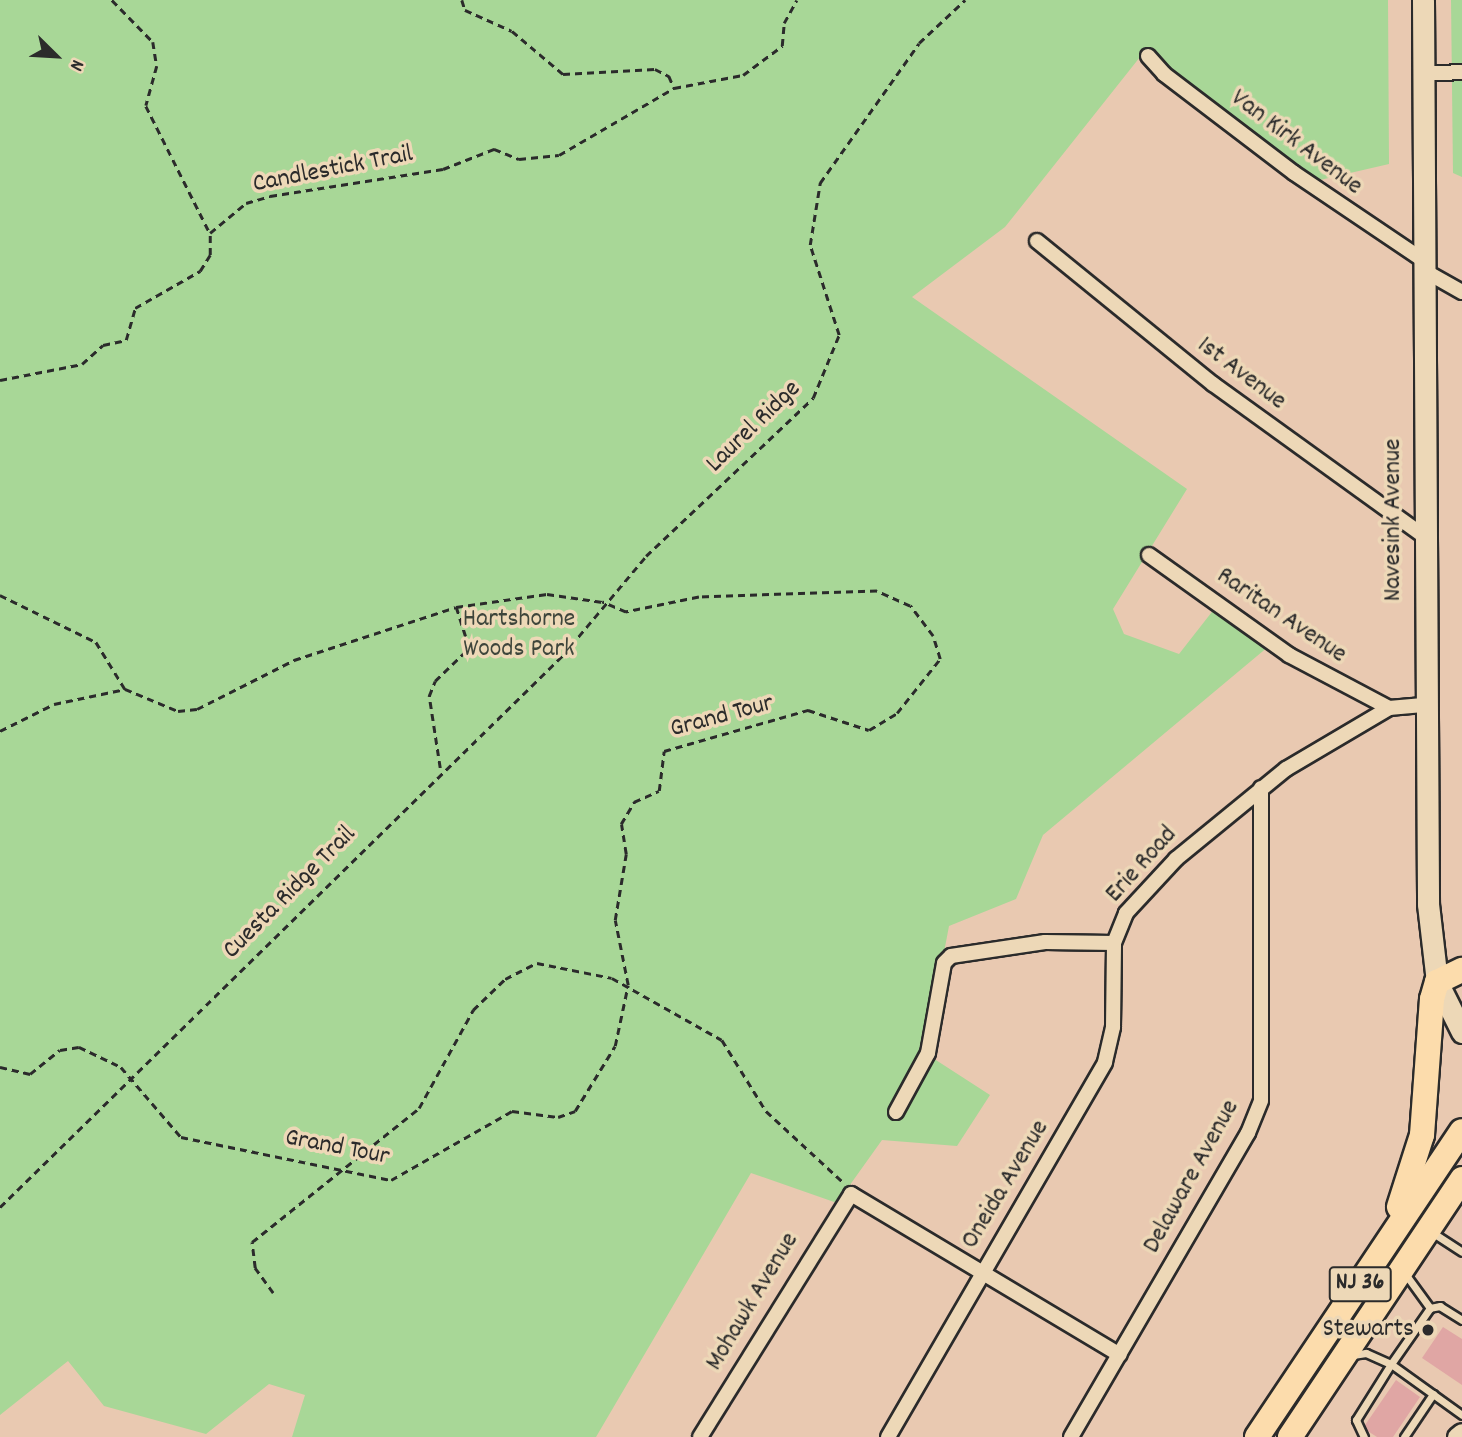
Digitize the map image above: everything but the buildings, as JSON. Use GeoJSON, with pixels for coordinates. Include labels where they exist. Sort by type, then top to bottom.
{"type":"FeatureCollection","features":[{"type":"Feature","properties":{"kind":"highway"},"geometry":{"type":"LineString","coordinates":[[1383,1249],[1422,1135],[1427,1028],[1437,982],[1462,970]]}},
{"type":"Feature","properties":{"kind":"highway","name":"NJ 36"},"geometry":{"type":"LineString","coordinates":[[1257,1437],[1462,1131]]}},
{"type":"Feature","properties":{"kind":"highway","name":"NJ 36"},"geometry":{"type":"LineString","coordinates":[[1290,1437],[1462,1179]]}},
{"type":"Feature","properties":{"kind":"main road","name":"Navesink Avenue"},"geometry":{"type":"LineString","coordinates":[[1423,0],[1428,904],[1437,982],[1462,1032]]}},
{"type":"Feature","properties":{"kind":"street","name":"Van Kirk Avenue"},"geometry":{"type":"LineString","coordinates":[[1148,55],[1164,75],[1294,173],[1462,292]]}},
{"type":"Feature","properties":{"kind":"street"},"geometry":{"type":"LineString","coordinates":[[1423,74],[1462,72]]}},
{"type":"Feature","properties":{"kind":"street","name":"1st Avenue"},"geometry":{"type":"LineString","coordinates":[[1037,241],[1213,384],[1424,536]]}},
{"type":"Feature","properties":{"kind":"street","name":"Raritan Avenue"},"geometry":{"type":"LineString","coordinates":[[1149,555],[1289,656],[1389,708]]}},
{"type":"Feature","properties":{"kind":"street","name":"Erie Road"},"geometry":{"type":"LineString","coordinates":[[896,1112],[928,1053],[944,963],[951,956],[1045,942],[1114,943],[1126,913],[1167,869],[1261,788],[1389,708],[1426,705]]}},
{"type":"Feature","properties":{"kind":"street","name":"Delaware Avenue"},"geometry":{"type":"LineString","coordinates":[[1071,1437],[1120,1355],[1261,1100],[1261,788]]}},
{"type":"Feature","properties":{"kind":"street","name":"Oneida Avenue"},"geometry":{"type":"LineString","coordinates":[[888,1437],[1105,1062],[1113,1027],[1114,943]]}},
{"type":"Feature","properties":{"kind":"street"},"geometry":{"type":"LineString","coordinates":[[851,1194],[1120,1355]]}},
{"type":"Feature","properties":{"kind":"street","name":"Mohawk Avenue"},"geometry":{"type":"LineString","coordinates":[[700,1437],[851,1194]]}},
{"type":"Feature","properties":{"kind":"street"},"geometry":{"type":"LineString","coordinates":[[1457,1437],[1462,1433]]}},
{"type":"Feature","properties":{"kind":"lane"},"geometry":{"type":"LineString","coordinates":[[1428,1230],[1462,1252]]}},
{"type":"Feature","properties":{"kind":"lane"},"geometry":{"type":"LineString","coordinates":[[1404,1267],[1430,1308]]}},
{"type":"Feature","properties":{"kind":"lane"},"geometry":{"type":"LineString","coordinates":[[1364,1437],[1356,1420],[1430,1308],[1440,1306],[1462,1320]]}},
{"type":"Feature","properties":{"kind":"lane"},"geometry":{"type":"LineString","coordinates":[[1342,1359],[1366,1353],[1391,1364],[1462,1415]]}},
{"type":"Feature","properties":{"kind":"lane"},"geometry":{"type":"LineString","coordinates":[[1404,1437],[1433,1394]]}},
{"type":"Feature","properties":{"kind":"path"},"geometry":{"type":"LineString","coordinates":[[0,380],[27,378],[42,366],[82,364],[103,345],[126,341],[135,308],[200,271],[210,255],[210,233],[146,106],[157,66],[153,42],[112,0]]}},
{"type":"Feature","properties":{"kind":"path"},"geometry":{"type":"LineString","coordinates":[[462,0],[465,10],[512,31],[563,75],[655,69],[669,76],[674,88]]}},
{"type":"Feature","properties":{"kind":"path","name":"Candlestick Trail"},"geometry":{"type":"LineString","coordinates":[[210,233],[246,203],[270,196],[443,169],[494,149],[519,159],[559,155],[674,88],[733,80],[774,53],[797,0]]}},
{"type":"Feature","properties":{"kind":"path","name":"Laurel Ridge"},"geometry":{"type":"LineString","coordinates":[[602,602],[819,387],[839,335],[810,246],[820,183],[919,43],[965,0]]}},
{"type":"Feature","properties":{"kind":"path","name":"Grand Tour"},"geometry":{"type":"LineString","coordinates":[[0,1067],[30,1074],[60,1050],[79,1047],[130,1077],[181,1138],[344,1167],[395,1180],[418,1160],[512,1111],[571,1114],[614,1046],[628,985],[615,920],[626,854],[621,824],[634,802],[659,791],[664,751],[682,741],[734,734],[808,710],[869,730],[890,720],[932,675],[939,648],[910,606],[867,589],[699,597],[626,612],[602,602]]}},
{"type":"Feature","properties":{"kind":"path"},"geometry":{"type":"LineString","coordinates":[[0,731],[54,704],[125,689],[178,710],[197,709],[294,660],[456,607],[547,594],[602,602]]}},
{"type":"Feature","properties":{"kind":"path"},"geometry":{"type":"LineString","coordinates":[[0,595],[96,642],[125,689]]}},
{"type":"Feature","properties":{"kind":"path","name":"Cuesta Ridge Trail"},"geometry":{"type":"LineString","coordinates":[[0,1207],[440,768],[563,654],[602,602]]}},
{"type":"Feature","properties":{"kind":"path"},"geometry":{"type":"LineString","coordinates":[[440,768],[429,696],[469,648],[456,607]]}},
{"type":"Feature","properties":{"kind":"path"},"geometry":{"type":"LineString","coordinates":[[273,1293],[255,1268],[252,1242],[419,1108],[473,1010],[505,979],[537,963],[628,985],[722,1040],[766,1111],[851,1194]]}},
{"type":"Feature","properties":{"kind":"green space","name":"Hartshorne Woods Park"},"geometry":{"type":"Polygon","coordinates":[[[0,0],[1388,0],[1389,164],[1307,183],[1140,57],[1005,227],[912,297],[1187,489],[1113,609],[1124,634],[1179,654],[1215,608],[1269,646],[1043,835],[1016,899],[949,926],[925,1053],[990,1095],[957,1146],[882,1140],[837,1203],[751,1173],[596,1437],[292,1437],[305,1395],[269,1384],[206,1434],[104,1406],[68,1361],[0,1415],[0,0]]]}},
{"type":"Feature","properties":{"kind":"green space"},"geometry":{"type":"Polygon","coordinates":[[[1451,0],[1462,0],[1462,177],[1453,173],[1451,0]]]}},
{"type":"Feature","properties":{"kind":"place","name":"Stewarts"},"geometry":{"type":"Point","coordinates":[1428,1330]}}]}
